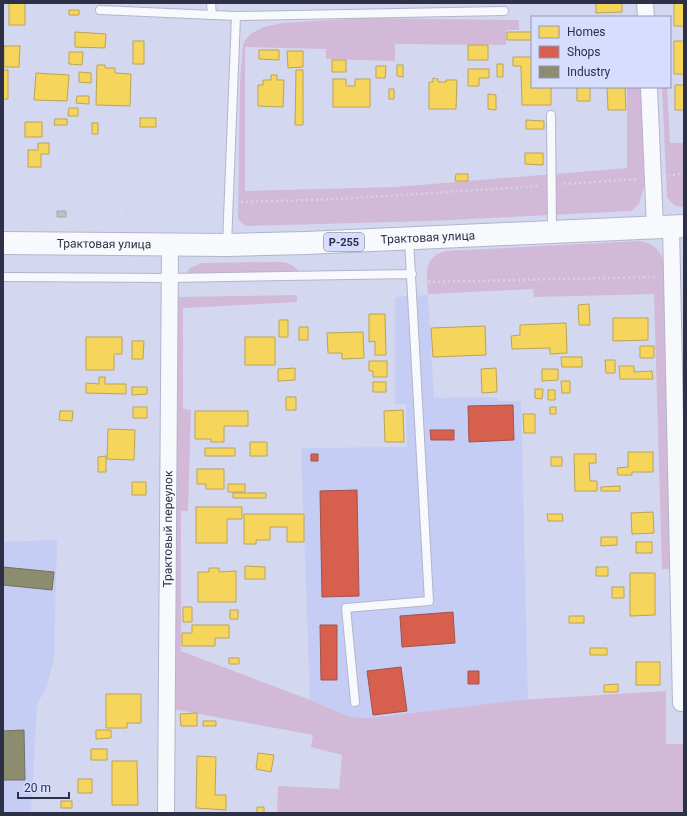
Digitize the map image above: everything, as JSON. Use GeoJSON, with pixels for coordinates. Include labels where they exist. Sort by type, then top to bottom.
{"type":"FeatureCollection","features":[{"type":"Feature","properties":{"kind":"highway","name":"Трактовая улица"},"geometry":{"type":"LineString","coordinates":[[3,243],[227,245],[409,239],[670,226]]}},
{"type":"Feature","properties":{"kind":"street"},"geometry":{"type":"LineString","coordinates":[[645,3],[646,16]]}},
{"type":"Feature","properties":{"kind":"street"},"geometry":{"type":"LineString","coordinates":[[649,88],[653,178],[670,226],[681,703]]}},
{"type":"Feature","properties":{"kind":"street","name":"Трактовый переулок"},"geometry":{"type":"LineString","coordinates":[[166,813],[170,244]]}},
{"type":"Feature","properties":{"kind":"lane"},"geometry":{"type":"LineString","coordinates":[[211,3],[212,15]]}},
{"type":"Feature","properties":{"kind":"lane"},"geometry":{"type":"LineString","coordinates":[[100,10],[236,16],[504,11]]}},
{"type":"Feature","properties":{"kind":"lane"},"geometry":{"type":"LineString","coordinates":[[227,245],[236,16]]}},
{"type":"Feature","properties":{"kind":"lane"},"geometry":{"type":"LineString","coordinates":[[551,115],[552,232]]}},
{"type":"Feature","properties":{"kind":"lane"},"geometry":{"type":"LineString","coordinates":[[354,702],[346,608],[429,601],[409,239]]}},
{"type":"Feature","properties":{"kind":"lane"},"geometry":{"type":"LineString","coordinates":[[3,277],[170,278],[412,274]]}},
{"type":"Feature","properties":{"kind":"path"},"geometry":{"type":"LineString","coordinates":[[3,205],[126,205],[339,199],[653,178]]}},
{"type":"Feature","properties":{"kind":"path"},"geometry":{"type":"LineString","coordinates":[[126,205],[128,244]]}},
{"type":"Feature","properties":{"kind":"shaded area"},"geometry":{"type":"Polygon","coordinates":[[[364,18],[519,20],[519,30],[506,30],[506,45],[395,44],[395,61],[326,59],[326,49],[245,47],[245,191],[396,187],[627,168],[627,88],[642,88],[644,187],[639,204],[631,211],[430,221],[246,226],[240,221],[238,216],[240,82],[243,45],[245,40],[252,33],[264,27],[282,23],[364,18]]]}},
{"type":"Feature","properties":{"kind":"shaded area"},"geometry":{"type":"Polygon","coordinates":[[[662,88],[667,88],[670,143],[684,143],[684,207],[674,205],[667,197],[662,88]]]}},
{"type":"Feature","properties":{"kind":"shaded area"},"geometry":{"type":"Polygon","coordinates":[[[639,241],[654,247],[663,259],[673,569],[662,569],[654,294],[534,297],[533,289],[428,294],[427,274],[429,262],[438,254],[446,251],[639,241]]]}},
{"type":"Feature","properties":{"kind":"shaded area"},"geometry":{"type":"Polygon","coordinates":[[[282,262],[292,265],[300,274],[184,276],[190,268],[202,263],[282,262]]]}},
{"type":"Feature","properties":{"kind":"shaded area"},"geometry":{"type":"Polygon","coordinates":[[[297,295],[297,302],[183,308],[183,409],[191,410],[188,511],[181,511],[181,651],[310,700],[350,717],[371,718],[520,700],[666,691],[666,744],[684,744],[684,813],[277,813],[278,786],[339,789],[342,755],[311,747],[313,735],[173,709],[175,297],[297,295]]]}},
{"type":"Feature","properties":{"kind":"shaded area"},"geometry":{"type":"Polygon","coordinates":[[[428,295],[434,398],[497,397],[497,401],[521,401],[528,700],[371,718],[350,717],[310,700],[301,448],[407,447],[406,404],[395,404],[395,297],[428,295]]]}},
{"type":"Feature","properties":{"kind":"shaded area"},"geometry":{"type":"Polygon","coordinates":[[[57,540],[54,658],[46,689],[37,704],[31,813],[3,813],[3,542],[57,540]]]}},
{"type":"Feature","properties":{"kind":"building: Homes"},"geometry":{"type":"Polygon","coordinates":[[[9,3],[25,3],[25,25],[9,25],[9,3]]]}},
{"type":"Feature","properties":{"kind":"building: Homes"},"geometry":{"type":"Polygon","coordinates":[[[596,3],[622,3],[622,12],[596,13],[596,3]]]}},
{"type":"Feature","properties":{"kind":"building: Homes"},"geometry":{"type":"Polygon","coordinates":[[[674,3],[684,3],[684,26],[674,26],[674,3]]]}},
{"type":"Feature","properties":{"kind":"building: Homes"},"geometry":{"type":"Polygon","coordinates":[[[69,10],[79,10],[79,15],[69,15],[69,10]]]}},
{"type":"Feature","properties":{"kind":"building: Homes"},"geometry":{"type":"Polygon","coordinates":[[[75,32],[106,34],[105,48],[75,47],[75,32]]]}},
{"type":"Feature","properties":{"kind":"building: Homes"},"geometry":{"type":"Polygon","coordinates":[[[507,32],[531,32],[531,40],[507,40],[507,32]]]}},
{"type":"Feature","properties":{"kind":"building: Homes"},"geometry":{"type":"Polygon","coordinates":[[[133,41],[144,41],[144,64],[133,64],[133,41]]]}},
{"type":"Feature","properties":{"kind":"building: Homes"},"geometry":{"type":"Polygon","coordinates":[[[674,41],[684,41],[684,74],[674,74],[674,41]]]}},
{"type":"Feature","properties":{"kind":"building: Homes"},"geometry":{"type":"Polygon","coordinates":[[[468,45],[488,45],[488,60],[468,60],[468,45]]]}},
{"type":"Feature","properties":{"kind":"building: Homes"},"geometry":{"type":"Polygon","coordinates":[[[4,46],[20,46],[19,67],[4,67],[4,46]]]}},
{"type":"Feature","properties":{"kind":"building: Homes"},"geometry":{"type":"Polygon","coordinates":[[[259,50],[279,50],[279,60],[259,59],[259,50]]]}},
{"type":"Feature","properties":{"kind":"building: Homes"},"geometry":{"type":"Polygon","coordinates":[[[287,51],[303,51],[303,67],[288,68],[287,51]]]}},
{"type":"Feature","properties":{"kind":"building: Homes"},"geometry":{"type":"Polygon","coordinates":[[[69,52],[83,52],[82,65],[69,64],[69,52]]]}},
{"type":"Feature","properties":{"kind":"building: Homes"},"geometry":{"type":"Polygon","coordinates":[[[513,57],[531,57],[531,88],[551,88],[551,105],[522,105],[521,66],[513,66],[513,57]]]}},
{"type":"Feature","properties":{"kind":"building: Homes"},"geometry":{"type":"Polygon","coordinates":[[[332,60],[346,60],[346,72],[332,72],[332,60]]]}},
{"type":"Feature","properties":{"kind":"building: Homes"},"geometry":{"type":"Polygon","coordinates":[[[497,64],[503,64],[503,77],[497,77],[497,64]]]}},
{"type":"Feature","properties":{"kind":"building: Homes"},"geometry":{"type":"Polygon","coordinates":[[[97,65],[105,65],[105,68],[115,68],[115,73],[131,74],[130,106],[96,105],[97,65]]]}},
{"type":"Feature","properties":{"kind":"building: Homes"},"geometry":{"type":"Polygon","coordinates":[[[397,65],[403,65],[403,77],[397,76],[397,65]]]}},
{"type":"Feature","properties":{"kind":"building: Homes"},"geometry":{"type":"Polygon","coordinates":[[[376,66],[386,66],[385,78],[376,78],[376,66]]]}},
{"type":"Feature","properties":{"kind":"building: Homes"},"geometry":{"type":"Polygon","coordinates":[[[468,69],[489,69],[489,78],[479,78],[479,86],[468,86],[468,69]]]}},
{"type":"Feature","properties":{"kind":"building: Homes"},"geometry":{"type":"Polygon","coordinates":[[[3,70],[8,70],[8,99],[3,99],[3,70]]]}},
{"type":"Feature","properties":{"kind":"building: Homes"},"geometry":{"type":"Polygon","coordinates":[[[296,70],[303,70],[303,125],[295,125],[296,70]]]}},
{"type":"Feature","properties":{"kind":"building: Homes"},"geometry":{"type":"Polygon","coordinates":[[[79,72],[91,73],[91,83],[79,82],[79,72]]]}},
{"type":"Feature","properties":{"kind":"building: Homes"},"geometry":{"type":"Polygon","coordinates":[[[36,73],[69,75],[67,101],[34,100],[36,73]]]}},
{"type":"Feature","properties":{"kind":"building: Homes"},"geometry":{"type":"Polygon","coordinates":[[[271,75],[277,75],[277,80],[284,80],[283,107],[258,106],[258,85],[263,85],[263,80],[271,80],[271,75]]]}},
{"type":"Feature","properties":{"kind":"building: Homes"},"geometry":{"type":"Polygon","coordinates":[[[433,78],[438,79],[438,82],[457,80],[456,109],[429,109],[429,82],[433,82],[433,78]]]}},
{"type":"Feature","properties":{"kind":"building: Homes"},"geometry":{"type":"Polygon","coordinates":[[[333,79],[346,79],[346,86],[355,86],[355,79],[370,79],[370,107],[333,107],[333,79]]]}},
{"type":"Feature","properties":{"kind":"building: Homes"},"geometry":{"type":"Polygon","coordinates":[[[675,85],[684,85],[684,110],[675,110],[675,85]]]}},
{"type":"Feature","properties":{"kind":"building: Homes"},"geometry":{"type":"Polygon","coordinates":[[[577,88],[590,88],[590,101],[577,101],[577,88]]]}},
{"type":"Feature","properties":{"kind":"building: Homes"},"geometry":{"type":"Polygon","coordinates":[[[607,88],[625,88],[626,110],[608,110],[607,88]]]}},
{"type":"Feature","properties":{"kind":"building: Homes"},"geometry":{"type":"Polygon","coordinates":[[[389,89],[394,89],[394,99],[389,99],[389,89]]]}},
{"type":"Feature","properties":{"kind":"building: Homes"},"geometry":{"type":"Polygon","coordinates":[[[488,94],[496,95],[496,110],[488,109],[488,94]]]}},
{"type":"Feature","properties":{"kind":"building: Homes"},"geometry":{"type":"Polygon","coordinates":[[[77,96],[89,96],[89,104],[76,103],[77,96]]]}},
{"type":"Feature","properties":{"kind":"building: Homes"},"geometry":{"type":"Polygon","coordinates":[[[69,108],[78,108],[78,116],[68,116],[69,108]]]}},
{"type":"Feature","properties":{"kind":"building: Homes"},"geometry":{"type":"Polygon","coordinates":[[[140,118],[156,118],[156,127],[140,127],[140,118]]]}},
{"type":"Feature","properties":{"kind":"building: Homes"},"geometry":{"type":"Polygon","coordinates":[[[55,119],[67,119],[67,125],[54,125],[55,119]]]}},
{"type":"Feature","properties":{"kind":"building: Homes"},"geometry":{"type":"Polygon","coordinates":[[[526,120],[544,121],[544,129],[526,129],[526,120]]]}},
{"type":"Feature","properties":{"kind":"building: Homes"},"geometry":{"type":"Polygon","coordinates":[[[25,122],[42,122],[42,137],[25,137],[25,122]]]}},
{"type":"Feature","properties":{"kind":"building: Homes"},"geometry":{"type":"Polygon","coordinates":[[[92,123],[98,123],[98,134],[92,134],[92,123]]]}},
{"type":"Feature","properties":{"kind":"building: Homes"},"geometry":{"type":"Polygon","coordinates":[[[38,143],[49,143],[49,154],[41,154],[41,167],[28,167],[28,150],[38,150],[38,143]]]}},
{"type":"Feature","properties":{"kind":"building: Homes"},"geometry":{"type":"Polygon","coordinates":[[[525,153],[543,153],[543,165],[525,164],[525,153]]]}},
{"type":"Feature","properties":{"kind":"building: Homes"},"geometry":{"type":"Polygon","coordinates":[[[456,174],[468,174],[468,181],[455,181],[456,174]]]}},
{"type":"Feature","properties":{"kind":"building: Homes"},"geometry":{"type":"Polygon","coordinates":[[[589,304],[590,325],[579,325],[578,305],[589,304]]]}},
{"type":"Feature","properties":{"kind":"building: Homes"},"geometry":{"type":"Polygon","coordinates":[[[369,314],[385,314],[386,355],[375,355],[375,341],[369,342],[369,314]]]}},
{"type":"Feature","properties":{"kind":"building: Homes"},"geometry":{"type":"Polygon","coordinates":[[[613,318],[648,318],[648,340],[613,341],[613,318]]]}},
{"type":"Feature","properties":{"kind":"building: Homes"},"geometry":{"type":"Polygon","coordinates":[[[279,320],[288,320],[288,337],[279,337],[279,320]]]}},
{"type":"Feature","properties":{"kind":"building: Homes"},"geometry":{"type":"Polygon","coordinates":[[[566,323],[567,353],[550,354],[550,348],[512,349],[511,336],[520,335],[520,325],[566,323]]]}},
{"type":"Feature","properties":{"kind":"building: Homes"},"geometry":{"type":"Polygon","coordinates":[[[485,326],[486,355],[433,357],[431,328],[485,326]]]}},
{"type":"Feature","properties":{"kind":"building: Homes"},"geometry":{"type":"Polygon","coordinates":[[[299,327],[308,327],[308,340],[299,340],[299,327]]]}},
{"type":"Feature","properties":{"kind":"building: Homes"},"geometry":{"type":"Polygon","coordinates":[[[363,332],[364,358],[342,359],[342,353],[328,353],[327,333],[363,332]]]}},
{"type":"Feature","properties":{"kind":"building: Homes"},"geometry":{"type":"Polygon","coordinates":[[[86,337],[122,337],[122,354],[114,354],[114,370],[86,370],[86,337]]]}},
{"type":"Feature","properties":{"kind":"building: Homes"},"geometry":{"type":"Polygon","coordinates":[[[245,337],[275,337],[275,365],[245,365],[245,337]]]}},
{"type":"Feature","properties":{"kind":"building: Homes"},"geometry":{"type":"Polygon","coordinates":[[[132,341],[144,341],[143,359],[132,359],[132,341]]]}},
{"type":"Feature","properties":{"kind":"building: Homes"},"geometry":{"type":"Polygon","coordinates":[[[640,346],[654,346],[654,358],[640,358],[640,346]]]}},
{"type":"Feature","properties":{"kind":"building: Homes"},"geometry":{"type":"Polygon","coordinates":[[[561,357],[582,357],[582,367],[562,367],[561,357]]]}},
{"type":"Feature","properties":{"kind":"building: Homes"},"geometry":{"type":"Polygon","coordinates":[[[605,360],[615,360],[615,373],[606,373],[605,360]]]}},
{"type":"Feature","properties":{"kind":"building: Homes"},"geometry":{"type":"Polygon","coordinates":[[[369,361],[387,361],[387,377],[373,377],[373,371],[369,371],[369,361]]]}},
{"type":"Feature","properties":{"kind":"building: Homes"},"geometry":{"type":"Polygon","coordinates":[[[619,366],[634,366],[634,372],[652,371],[653,379],[620,379],[619,366]]]}},
{"type":"Feature","properties":{"kind":"building: Homes"},"geometry":{"type":"Polygon","coordinates":[[[295,368],[295,380],[278,381],[278,369],[295,368]]]}},
{"type":"Feature","properties":{"kind":"building: Homes"},"geometry":{"type":"Polygon","coordinates":[[[496,368],[497,392],[482,393],[481,369],[496,368]]]}},
{"type":"Feature","properties":{"kind":"building: Homes"},"geometry":{"type":"Polygon","coordinates":[[[542,369],[558,369],[558,380],[542,381],[542,369]]]}},
{"type":"Feature","properties":{"kind":"building: Homes"},"geometry":{"type":"Polygon","coordinates":[[[99,377],[105,377],[105,384],[126,384],[126,394],[86,393],[86,383],[99,384],[99,377]]]}},
{"type":"Feature","properties":{"kind":"building: Homes"},"geometry":{"type":"Polygon","coordinates":[[[561,381],[570,381],[570,393],[562,393],[561,381]]]}},
{"type":"Feature","properties":{"kind":"building: Homes"},"geometry":{"type":"Polygon","coordinates":[[[373,382],[386,382],[386,392],[373,392],[373,382]]]}},
{"type":"Feature","properties":{"kind":"building: Homes"},"geometry":{"type":"Polygon","coordinates":[[[132,387],[147,387],[147,394],[132,395],[132,387]]]}},
{"type":"Feature","properties":{"kind":"building: Homes"},"geometry":{"type":"Polygon","coordinates":[[[535,389],[543,389],[542,399],[535,398],[535,389]]]}},
{"type":"Feature","properties":{"kind":"building: Homes"},"geometry":{"type":"Polygon","coordinates":[[[548,390],[555,390],[555,400],[548,400],[548,390]]]}},
{"type":"Feature","properties":{"kind":"building: Homes"},"geometry":{"type":"Polygon","coordinates":[[[286,397],[296,397],[296,410],[286,410],[286,397]]]}},
{"type":"Feature","properties":{"kind":"building: Homes"},"geometry":{"type":"Polygon","coordinates":[[[133,407],[147,407],[147,418],[133,418],[133,407]]]}},
{"type":"Feature","properties":{"kind":"building: Homes"},"geometry":{"type":"Polygon","coordinates":[[[550,407],[556,407],[556,414],[550,414],[550,407]]]}},
{"type":"Feature","properties":{"kind":"building: Homes"},"geometry":{"type":"Polygon","coordinates":[[[403,410],[404,442],[385,442],[384,411],[403,410]]]}},
{"type":"Feature","properties":{"kind":"building: Homes"},"geometry":{"type":"Polygon","coordinates":[[[60,411],[73,411],[72,421],[59,420],[60,411]]]}},
{"type":"Feature","properties":{"kind":"building: Homes"},"geometry":{"type":"Polygon","coordinates":[[[195,411],[248,411],[248,426],[224,426],[224,442],[211,442],[211,439],[195,439],[195,411]]]}},
{"type":"Feature","properties":{"kind":"building: Homes"},"geometry":{"type":"Polygon","coordinates":[[[523,414],[535,414],[535,433],[524,433],[523,414]]]}},
{"type":"Feature","properties":{"kind":"building: Homes"},"geometry":{"type":"Polygon","coordinates":[[[108,429],[135,430],[134,460],[107,459],[108,429]]]}},
{"type":"Feature","properties":{"kind":"building: Homes"},"geometry":{"type":"Polygon","coordinates":[[[250,442],[267,442],[267,456],[250,456],[250,442]]]}},
{"type":"Feature","properties":{"kind":"building: Homes"},"geometry":{"type":"Polygon","coordinates":[[[205,448],[235,448],[235,456],[205,456],[205,448]]]}},
{"type":"Feature","properties":{"kind":"building: Homes"},"geometry":{"type":"Polygon","coordinates":[[[628,452],[653,452],[653,472],[632,472],[632,475],[618,475],[617,468],[628,467],[628,452]]]}},
{"type":"Feature","properties":{"kind":"building: Homes"},"geometry":{"type":"Polygon","coordinates":[[[574,454],[596,454],[596,463],[589,463],[590,481],[597,481],[597,491],[575,491],[574,454]]]}},
{"type":"Feature","properties":{"kind":"building: Homes"},"geometry":{"type":"Polygon","coordinates":[[[106,456],[106,472],[98,472],[98,457],[106,456]]]}},
{"type":"Feature","properties":{"kind":"building: Homes"},"geometry":{"type":"Polygon","coordinates":[[[551,457],[562,457],[562,466],[551,466],[551,457]]]}},
{"type":"Feature","properties":{"kind":"building: Homes"},"geometry":{"type":"Polygon","coordinates":[[[197,469],[224,469],[224,489],[206,489],[206,484],[197,484],[197,469]]]}},
{"type":"Feature","properties":{"kind":"building: Homes"},"geometry":{"type":"Polygon","coordinates":[[[132,482],[146,482],[146,495],[132,495],[132,482]]]}},
{"type":"Feature","properties":{"kind":"building: Homes"},"geometry":{"type":"Polygon","coordinates":[[[228,484],[245,484],[245,492],[228,492],[228,484]]]}},
{"type":"Feature","properties":{"kind":"building: Homes"},"geometry":{"type":"Polygon","coordinates":[[[620,486],[620,491],[601,491],[601,487],[620,486]]]}},
{"type":"Feature","properties":{"kind":"building: Homes"},"geometry":{"type":"Polygon","coordinates":[[[233,493],[266,493],[266,498],[233,498],[233,493]]]}},
{"type":"Feature","properties":{"kind":"building: Homes"},"geometry":{"type":"Polygon","coordinates":[[[196,507],[242,507],[242,519],[227,519],[227,543],[196,543],[196,507]]]}},
{"type":"Feature","properties":{"kind":"building: Homes"},"geometry":{"type":"Polygon","coordinates":[[[653,512],[654,533],[632,534],[631,513],[653,512]]]}},
{"type":"Feature","properties":{"kind":"building: Homes"},"geometry":{"type":"Polygon","coordinates":[[[244,514],[304,514],[304,542],[287,542],[287,527],[270,527],[270,540],[256,540],[256,544],[244,544],[244,514]]]}},
{"type":"Feature","properties":{"kind":"building: Homes"},"geometry":{"type":"Polygon","coordinates":[[[547,514],[562,514],[563,521],[548,521],[547,514]]]}},
{"type":"Feature","properties":{"kind":"building: Homes"},"geometry":{"type":"Polygon","coordinates":[[[601,537],[617,537],[617,545],[601,546],[601,537]]]}},
{"type":"Feature","properties":{"kind":"building: Homes"},"geometry":{"type":"Polygon","coordinates":[[[636,542],[652,542],[652,553],[636,553],[636,542]]]}},
{"type":"Feature","properties":{"kind":"building: Homes"},"geometry":{"type":"Polygon","coordinates":[[[245,566],[265,567],[265,579],[245,579],[245,566]]]}},
{"type":"Feature","properties":{"kind":"building: Homes"},"geometry":{"type":"Polygon","coordinates":[[[596,567],[608,567],[608,576],[596,576],[596,567]]]}},
{"type":"Feature","properties":{"kind":"building: Homes"},"geometry":{"type":"Polygon","coordinates":[[[209,568],[219,568],[219,572],[236,571],[236,602],[198,602],[198,572],[209,572],[209,568]]]}},
{"type":"Feature","properties":{"kind":"building: Homes"},"geometry":{"type":"Polygon","coordinates":[[[630,573],[655,573],[655,615],[630,616],[630,573]]]}},
{"type":"Feature","properties":{"kind":"building: Homes"},"geometry":{"type":"Polygon","coordinates":[[[612,587],[624,587],[624,598],[612,598],[612,587]]]}},
{"type":"Feature","properties":{"kind":"building: Homes"},"geometry":{"type":"Polygon","coordinates":[[[183,607],[192,607],[192,622],[183,622],[183,607]]]}},
{"type":"Feature","properties":{"kind":"building: Homes"},"geometry":{"type":"Polygon","coordinates":[[[230,610],[238,610],[238,619],[230,619],[230,610]]]}},
{"type":"Feature","properties":{"kind":"building: Homes"},"geometry":{"type":"Polygon","coordinates":[[[569,616],[584,616],[584,623],[569,623],[569,616]]]}},
{"type":"Feature","properties":{"kind":"building: Homes"},"geometry":{"type":"Polygon","coordinates":[[[192,625],[229,625],[229,638],[215,638],[215,646],[182,646],[182,633],[192,633],[192,625]]]}},
{"type":"Feature","properties":{"kind":"building: Homes"},"geometry":{"type":"Polygon","coordinates":[[[590,648],[607,648],[607,655],[590,655],[590,648]]]}},
{"type":"Feature","properties":{"kind":"building: Homes"},"geometry":{"type":"Polygon","coordinates":[[[229,658],[239,658],[239,664],[229,664],[229,658]]]}},
{"type":"Feature","properties":{"kind":"building: Homes"},"geometry":{"type":"Polygon","coordinates":[[[636,662],[660,662],[660,685],[636,685],[636,662]]]}},
{"type":"Feature","properties":{"kind":"building: Homes"},"geometry":{"type":"Polygon","coordinates":[[[618,684],[618,692],[604,692],[604,685],[618,684]]]}},
{"type":"Feature","properties":{"kind":"building: Homes"},"geometry":{"type":"Polygon","coordinates":[[[106,694],[141,694],[141,723],[127,723],[127,728],[106,728],[106,694]]]}},
{"type":"Feature","properties":{"kind":"building: Homes"},"geometry":{"type":"Polygon","coordinates":[[[197,713],[197,726],[181,726],[180,714],[197,713]]]}},
{"type":"Feature","properties":{"kind":"building: Homes"},"geometry":{"type":"Polygon","coordinates":[[[203,721],[216,721],[216,726],[203,726],[203,721]]]}},
{"type":"Feature","properties":{"kind":"building: Homes"},"geometry":{"type":"Polygon","coordinates":[[[96,730],[111,730],[111,738],[96,739],[96,730]]]}},
{"type":"Feature","properties":{"kind":"building: Homes"},"geometry":{"type":"Polygon","coordinates":[[[91,749],[107,749],[107,760],[91,760],[91,749]]]}},
{"type":"Feature","properties":{"kind":"building: Homes"},"geometry":{"type":"Polygon","coordinates":[[[258,753],[274,755],[271,772],[256,769],[258,753]]]}},
{"type":"Feature","properties":{"kind":"building: Homes"},"geometry":{"type":"Polygon","coordinates":[[[197,756],[216,757],[215,795],[226,795],[226,810],[196,808],[197,756]]]}},
{"type":"Feature","properties":{"kind":"building: Homes"},"geometry":{"type":"Polygon","coordinates":[[[112,761],[137,761],[138,805],[112,805],[112,761]]]}},
{"type":"Feature","properties":{"kind":"building: Homes"},"geometry":{"type":"Polygon","coordinates":[[[78,779],[92,779],[92,793],[78,793],[78,779]]]}},
{"type":"Feature","properties":{"kind":"building: Homes"},"geometry":{"type":"Polygon","coordinates":[[[61,801],[72,801],[72,808],[61,808],[61,801]]]}},
{"type":"Feature","properties":{"kind":"building: Homes"},"geometry":{"type":"Polygon","coordinates":[[[257,807],[264,807],[264,813],[257,813],[257,807]]]}},
{"type":"Feature","properties":{"kind":"building: Shops"},"geometry":{"type":"Polygon","coordinates":[[[513,405],[514,440],[469,442],[468,406],[513,405]]]}},
{"type":"Feature","properties":{"kind":"building: Shops"},"geometry":{"type":"Polygon","coordinates":[[[430,430],[454,430],[454,440],[431,440],[430,430]]]}},
{"type":"Feature","properties":{"kind":"building: Shops"},"geometry":{"type":"Polygon","coordinates":[[[311,454],[318,454],[318,461],[311,461],[311,454]]]}},
{"type":"Feature","properties":{"kind":"building: Shops"},"geometry":{"type":"Polygon","coordinates":[[[357,490],[359,596],[322,597],[320,491],[357,490]]]}},
{"type":"Feature","properties":{"kind":"building: Shops"},"geometry":{"type":"Polygon","coordinates":[[[453,612],[455,643],[402,647],[400,616],[453,612]]]}},
{"type":"Feature","properties":{"kind":"building: Shops"},"geometry":{"type":"Polygon","coordinates":[[[320,625],[337,625],[337,680],[321,680],[320,625]]]}},
{"type":"Feature","properties":{"kind":"building: Shops"},"geometry":{"type":"Polygon","coordinates":[[[401,667],[407,711],[373,715],[367,671],[401,667]]]}},
{"type":"Feature","properties":{"kind":"building: Shops"},"geometry":{"type":"Polygon","coordinates":[[[468,671],[479,671],[479,684],[468,684],[468,671]]]}},
{"type":"Feature","properties":{"kind":"building: Industry"},"geometry":{"type":"Polygon","coordinates":[[[3,567],[54,572],[52,590],[3,585],[3,567]]]}},
{"type":"Feature","properties":{"kind":"building: Industry"},"geometry":{"type":"Polygon","coordinates":[[[24,730],[25,780],[3,780],[3,731],[24,730]]]}},
{"type":"Feature","properties":{"kind":"building: Other"},"geometry":{"type":"Polygon","coordinates":[[[57,211],[66,211],[66,217],[57,217],[57,211]]]}}]}
